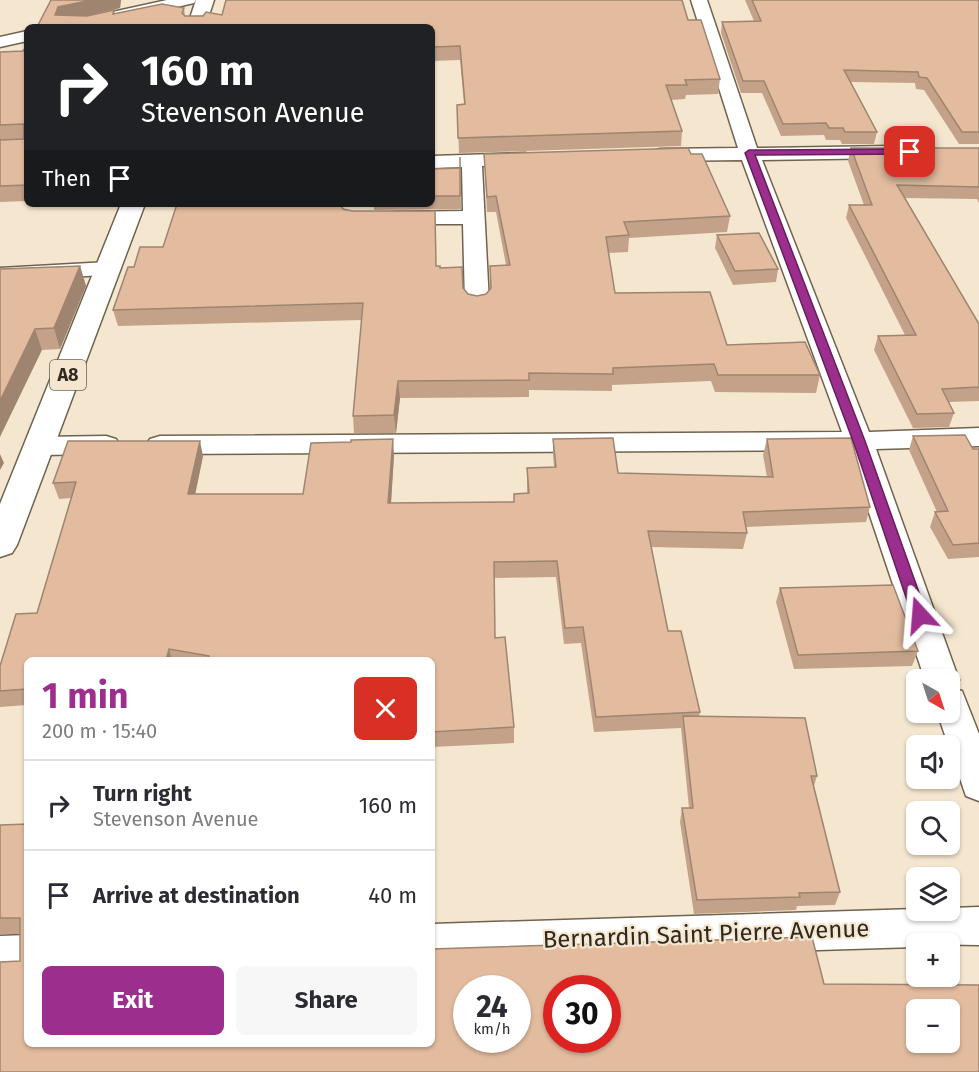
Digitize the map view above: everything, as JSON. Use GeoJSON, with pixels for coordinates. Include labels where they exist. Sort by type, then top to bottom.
{"type":"FeatureCollection","features":[{"type":"Feature","properties":{"kind":"main road"},"geometry":{"type":"LineString","coordinates":[[197,24],[205,0]]}},
{"type":"Feature","properties":{"kind":"main road","name":"A8"},"geometry":{"type":"LineString","coordinates":[[0,545],[132,207]]}},
{"type":"Feature","properties":{"kind":"street"},"geometry":{"type":"LineString","coordinates":[[81,24],[188,0]]}},
{"type":"Feature","properties":{"kind":"street"},"geometry":{"type":"LineString","coordinates":[[699,0],[749,153],[859,441],[938,669]]}},
{"type":"Feature","properties":{"kind":"street"},"geometry":{"type":"LineString","coordinates":[[0,42],[24,37]]}},
{"type":"Feature","properties":{"kind":"street"},"geometry":{"type":"LineString","coordinates":[[645,156],[910,152]]}},
{"type":"Feature","properties":{"kind":"street"},"geometry":{"type":"LineString","coordinates":[[435,162],[542,159]]}},
{"type":"Feature","properties":{"kind":"street"},"geometry":{"type":"LineString","coordinates":[[472,160],[477,303]]}},
{"type":"Feature","properties":{"kind":"street"},"geometry":{"type":"LineString","coordinates":[[375,219],[474,217]]}},
{"type":"Feature","properties":{"kind":"street"},"geometry":{"type":"LineString","coordinates":[[0,275],[108,269]]}},
{"type":"Feature","properties":{"kind":"street"},"geometry":{"type":"LineString","coordinates":[[40,446],[859,441],[979,437]]}},
{"type":"Feature","properties":{"kind":"street"},"geometry":{"type":"LineString","coordinates":[[958,723],[979,785]]}},
{"type":"Feature","properties":{"kind":"street","name":"Bernardin Saint Pierre Avenue"},"geometry":{"type":"LineString","coordinates":[[435,943],[979,926]]}},
{"type":"Feature","properties":{"kind":"street"},"geometry":{"type":"LineString","coordinates":[[0,956],[24,955]]}},
{"type":"Feature","properties":{"kind":"building"},"geometry":{"type":"Polygon","coordinates":[[[51,0],[92,0],[58,7],[55,15],[87,16],[114,10],[113,14],[162,4],[184,8],[182,13],[185,16],[203,16],[206,12],[222,15],[226,0],[682,0],[688,20],[701,20],[720,79],[685,80],[687,85],[666,85],[682,131],[458,138],[457,105],[465,104],[460,46],[435,47],[435,24],[39,24],[51,0]]]}},
{"type":"Feature","properties":{"kind":"building"},"geometry":{"type":"Polygon","coordinates":[[[752,0],[979,0],[979,132],[962,132],[927,78],[919,77],[918,72],[844,70],[877,132],[845,132],[843,128],[829,128],[826,123],[783,124],[764,81],[743,81],[722,22],[761,21],[752,0]]]}},
{"type":"Feature","properties":{"kind":"building"},"geometry":{"type":"Polygon","coordinates":[[[24,50],[24,124],[0,125],[0,52],[24,50]]]}},
{"type":"Feature","properties":{"kind":"building"},"geometry":{"type":"Polygon","coordinates":[[[24,139],[24,185],[0,186],[0,140],[24,139]]]}},
{"type":"Feature","properties":{"kind":"building"},"geometry":{"type":"Polygon","coordinates":[[[688,148],[691,154],[702,154],[730,216],[624,222],[629,235],[606,237],[615,293],[710,292],[727,345],[805,342],[820,375],[718,375],[714,364],[613,368],[613,374],[529,373],[529,380],[398,381],[394,415],[353,416],[363,303],[113,310],[128,267],[134,267],[140,247],[163,247],[176,207],[342,207],[352,211],[435,211],[436,266],[440,268],[462,267],[463,288],[468,294],[477,296],[486,294],[491,288],[490,266],[510,265],[496,196],[487,197],[484,154],[688,148]]]}},
{"type":"Feature","properties":{"kind":"building"},"geometry":{"type":"Polygon","coordinates":[[[851,148],[979,148],[979,187],[897,185],[979,324],[979,387],[942,389],[954,413],[917,414],[878,336],[916,335],[849,205],[872,205],[851,148]]]}},
{"type":"Feature","properties":{"kind":"building"},"geometry":{"type":"Polygon","coordinates":[[[460,168],[460,196],[435,196],[435,169],[460,168]]]}},
{"type":"Feature","properties":{"kind":"building"},"geometry":{"type":"Polygon","coordinates":[[[759,233],[778,269],[735,271],[717,235],[759,233]]]}},
{"type":"Feature","properties":{"kind":"building"},"geometry":{"type":"Polygon","coordinates":[[[80,266],[54,328],[35,329],[0,401],[0,269],[80,266]]]}},
{"type":"Feature","properties":{"kind":"building"},"geometry":{"type":"Polygon","coordinates":[[[965,435],[973,449],[979,449],[979,543],[953,545],[935,512],[948,511],[913,436],[965,435]]]}},
{"type":"Feature","properties":{"kind":"building"},"geometry":{"type":"Polygon","coordinates":[[[613,438],[618,473],[773,477],[767,439],[851,438],[870,507],[743,512],[747,533],[648,531],[668,631],[681,631],[700,712],[596,717],[583,627],[565,628],[557,561],[494,562],[495,638],[505,637],[514,727],[435,732],[435,657],[209,657],[169,649],[167,657],[24,657],[24,689],[0,691],[0,666],[16,614],[37,613],[76,482],[53,483],[68,441],[200,441],[188,494],[303,494],[311,443],[393,439],[388,503],[514,502],[514,494],[529,493],[527,468],[556,467],[553,439],[613,438]]]}},
{"type":"Feature","properties":{"kind":"building"},"geometry":{"type":"Polygon","coordinates":[[[893,585],[918,651],[798,655],[780,588],[893,585]]]}},
{"type":"Feature","properties":{"kind":"building"},"geometry":{"type":"Polygon","coordinates":[[[683,716],[805,718],[817,776],[811,776],[840,892],[799,893],[800,897],[697,900],[682,808],[693,808],[683,716]]]}},
{"type":"Feature","properties":{"kind":"building"},"geometry":{"type":"Polygon","coordinates":[[[24,824],[24,1047],[435,1047],[435,949],[812,937],[824,984],[906,985],[906,987],[979,985],[979,1072],[0,1072],[0,962],[20,961],[20,918],[0,918],[0,825],[24,824]]]}},
{"type":"Feature","properties":{"kind":"route"},"geometry":{"type":"LineString","coordinates":[[910,152],[749,153],[859,441],[920,615]]}}]}
